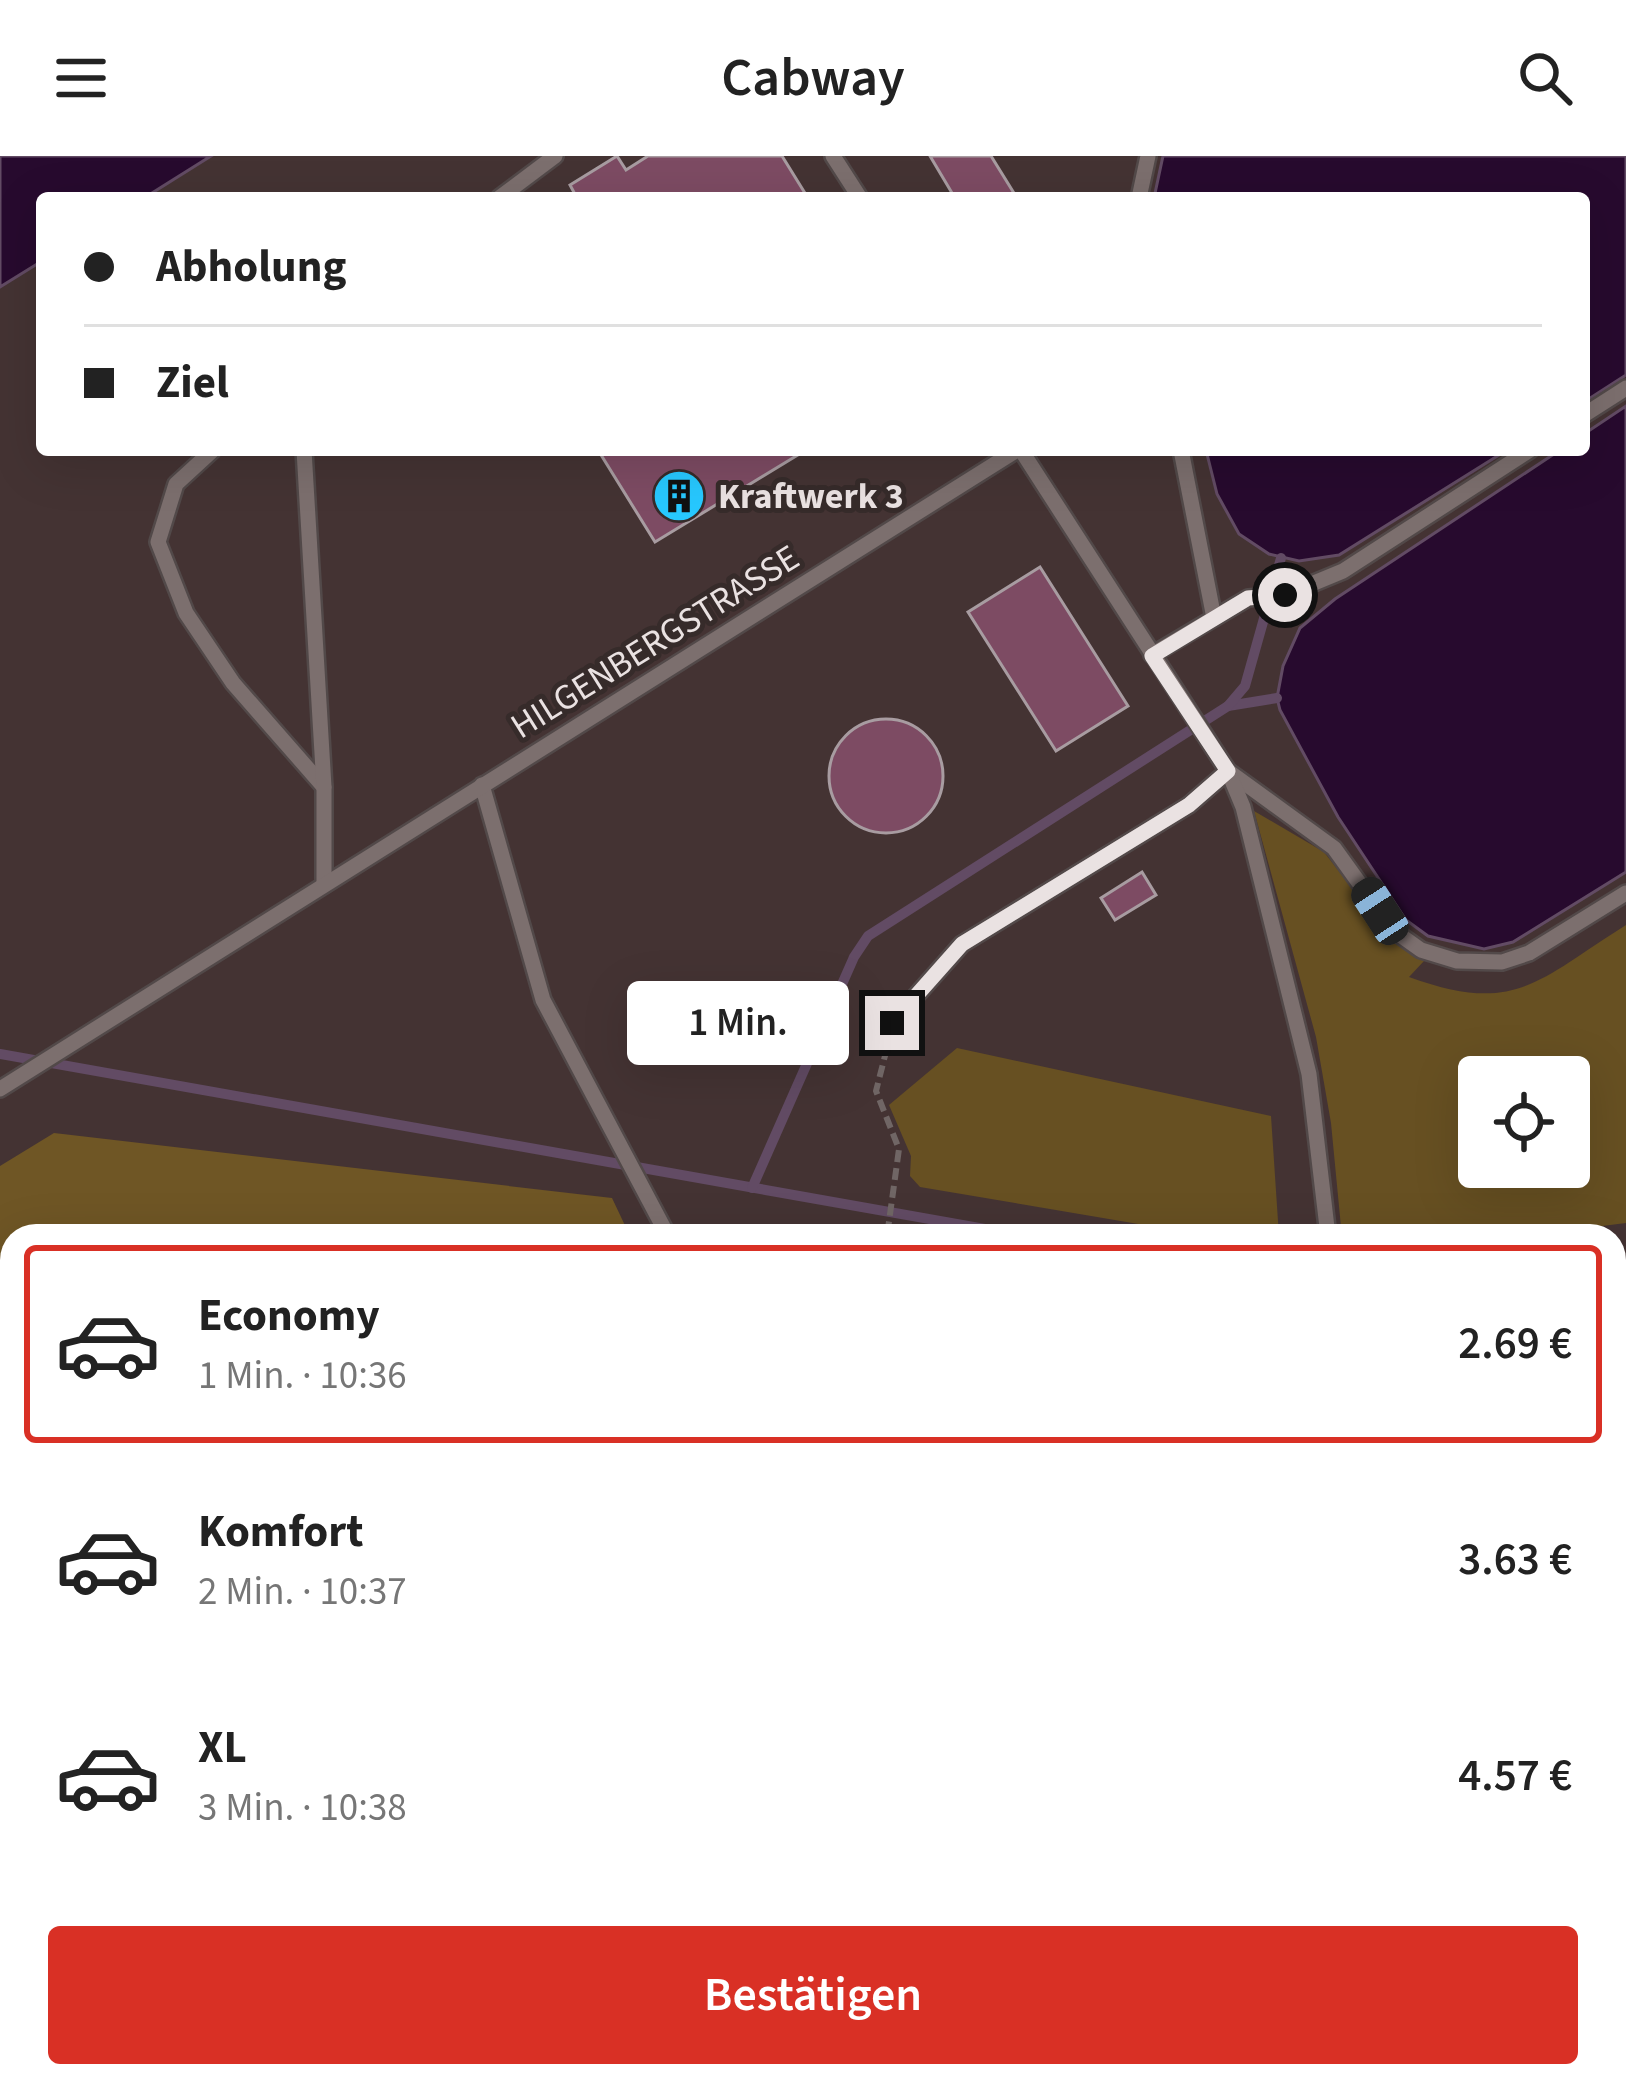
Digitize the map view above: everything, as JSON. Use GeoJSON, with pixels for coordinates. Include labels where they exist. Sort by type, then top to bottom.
{"type":"FeatureCollection","features":[{"type":"Feature","properties":{"kind":"lane"},"geometry":{"type":"LineString","coordinates":[[507,192],[555,156]]}},
{"type":"Feature","properties":{"kind":"lane"},"geometry":{"type":"LineString","coordinates":[[833,156],[856,192]]}},
{"type":"Feature","properties":{"kind":"lane"},"geometry":{"type":"LineString","coordinates":[[1140,192],[1148,156]]}},
{"type":"Feature","properties":{"kind":"lane"},"geometry":{"type":"LineString","coordinates":[[1590,411],[1626,388]]}},
{"type":"Feature","properties":{"kind":"lane"},"geometry":{"type":"LineString","coordinates":[[207,456],[176,484],[158,542],[186,613],[233,683],[324,787]]}},
{"type":"Feature","properties":{"kind":"lane"},"geometry":{"type":"LineString","coordinates":[[304,456],[324,787],[324,881]]}},
{"type":"Feature","properties":{"kind":"lane","name":"HILGENBERGSTRASSE"},"geometry":{"type":"LineString","coordinates":[[0,1089],[324,881],[1009,456]]}},
{"type":"Feature","properties":{"kind":"lane"},"geometry":{"type":"LineString","coordinates":[[1023,456],[1228,771],[1243,806],[1309,1074],[1327,1224]]}},
{"type":"Feature","properties":{"kind":"lane"},"geometry":{"type":"LineString","coordinates":[[1182,456],[1214,618]]}},
{"type":"Feature","properties":{"kind":"lane"},"geometry":{"type":"LineString","coordinates":[[1152,656],[1257,594],[1285,595],[1342,571],[1521,456]]}},
{"type":"Feature","properties":{"kind":"lane"},"geometry":{"type":"LineString","coordinates":[[1228,771],[1334,848],[1393,930],[1421,950],[1457,962],[1502,962],[1529,953],[1626,893]]}},
{"type":"Feature","properties":{"kind":"lane"},"geometry":{"type":"LineString","coordinates":[[892,1023],[962,944],[1189,805],[1228,771]]}},
{"type":"Feature","properties":{"kind":"lane"},"geometry":{"type":"LineString","coordinates":[[482,785],[543,1000],[662,1224]]}},
{"type":"Feature","properties":{"kind":"path"},"geometry":{"type":"LineString","coordinates":[[889,1224],[899,1149],[876,1091],[892,1023]]}},
{"type":"Feature","properties":{"kind":"shaded area"},"geometry":{"type":"Polygon","coordinates":[[[0,156],[1626,156],[1626,1224],[0,1224],[0,156]]]}},
{"type":"Feature","properties":{"kind":"shaded area"},"geometry":{"type":"Polygon","coordinates":[[[0,156],[211,156],[154,192],[36,192],[36,265],[0,287],[0,156]]]}},
{"type":"Feature","properties":{"kind":"shaded area"},"geometry":{"type":"Polygon","coordinates":[[[1163,156],[1626,156],[1626,375],[1590,398],[1590,192],[1155,192],[1163,156]]]}},
{"type":"Feature","properties":{"kind":"shaded area"},"geometry":{"type":"Polygon","coordinates":[[[1626,406],[1626,872],[1513,942],[1484,949],[1428,936],[1406,920],[1338,817],[1280,710],[1277,698],[1283,666],[1300,628],[1335,599],[1551,456],[1590,456],[1590,430],[1626,406]]]}},
{"type":"Feature","properties":{"kind":"shaded area"},"geometry":{"type":"Polygon","coordinates":[[[1208,456],[1497,456],[1339,555],[1299,561],[1269,554],[1239,534],[1217,494],[1208,456]]]}},
{"type":"Feature","properties":{"kind":"shaded area"},"geometry":{"type":"Polygon","coordinates":[[[1254,811],[1324,852],[1391,938],[1424,961],[1409,977],[1445,988],[1501,992],[1547,976],[1626,925],[1626,1223],[1341,1224],[1331,1123],[1316,1037],[1254,811]]]}},
{"type":"Feature","properties":{"kind":"shaded area"},"geometry":{"type":"Polygon","coordinates":[[[957,1048],[1271,1116],[1278,1224],[1138,1224],[920,1187],[910,1176],[911,1156],[889,1105],[957,1048]]]}},
{"type":"Feature","properties":{"kind":"shaded area"},"geometry":{"type":"Polygon","coordinates":[[[54,1133],[612,1198],[624,1224],[0,1224],[0,1166],[54,1133]]]}},
{"type":"Feature","properties":{"kind":"building"},"geometry":{"type":"Polygon","coordinates":[[[617,156],[626,170],[648,156],[782,156],[804,192],[574,192],[570,185],[617,156]]]}},
{"type":"Feature","properties":{"kind":"building"},"geometry":{"type":"Polygon","coordinates":[[[930,156],[991,156],[1013,192],[951,192],[930,156]]]}},
{"type":"Feature","properties":{"kind":"building","name":"Kraftwerk 3"},"geometry":{"type":"Polygon","coordinates":[[[602,456],[796,456],[655,542],[602,456]]]}},
{"type":"Feature","properties":{"kind":"building"},"geometry":{"type":"Polygon","coordinates":[[[1040,567],[1128,706],[1056,751],[968,612],[1040,567]]]}},
{"type":"Feature","properties":{"kind":"building"},"geometry":{"type":"Polygon","coordinates":[[[886,719],[908,723],[926,736],[939,754],[943,776],[939,798],[926,816],[908,829],[886,833],[864,829],[846,816],[833,798],[829,776],[833,754],[846,736],[864,723],[886,719]]]}},
{"type":"Feature","properties":{"kind":"building"},"geometry":{"type":"Polygon","coordinates":[[[1142,872],[1156,895],[1115,920],[1101,898],[1142,872]]]}},
{"type":"Feature","properties":{"kind":"waterway"},"geometry":{"type":"LineString","coordinates":[[752,1188],[854,957],[868,936],[1228,706],[1245,686],[1281,558]]}},
{"type":"Feature","properties":{"kind":"waterway"},"geometry":{"type":"LineString","coordinates":[[1228,706],[1277,698]]}},
{"type":"Feature","properties":{"kind":"waterway"},"geometry":{"type":"LineString","coordinates":[[0,1054],[957,1224]]}},
{"type":"Feature","properties":{"kind":"place","name":"Kraftwerk 3"},"geometry":{"type":"Point","coordinates":[679,496]}},
{"type":"Feature","properties":{"kind":"route"},"geometry":{"type":"LineString","coordinates":[[892,1023],[962,944],[1189,805],[1228,771],[1152,656],[1248,598],[1285,595]]}}]}
